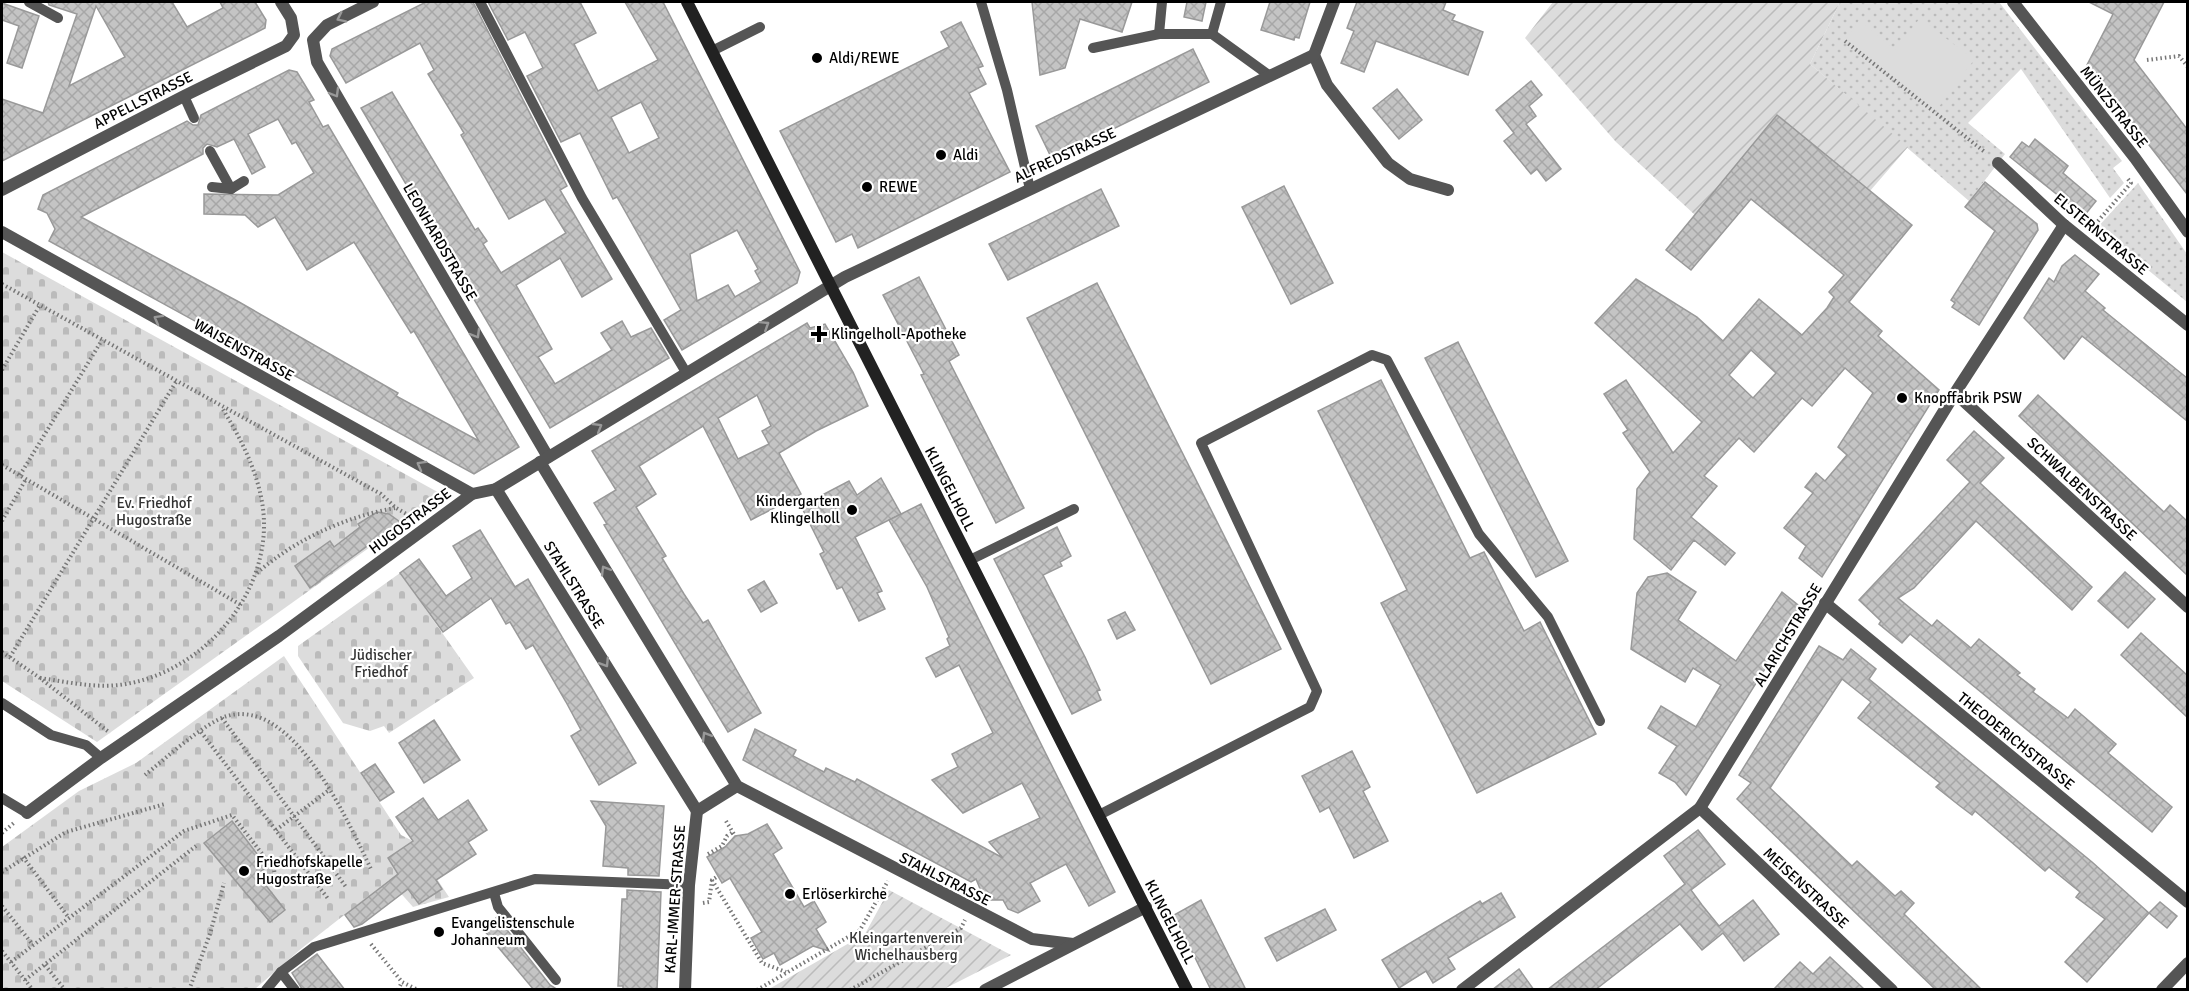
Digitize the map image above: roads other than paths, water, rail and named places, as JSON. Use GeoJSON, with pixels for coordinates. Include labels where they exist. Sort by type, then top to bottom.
{"type":"FeatureCollection","features":[{"type":"Feature","properties":{"kind":"street","name":"APPELLSTRASSE"},"geometry":{"type":"LineString","coordinates":[[2,190],[286,46],[294,34],[291,18],[281,2]]}},
{"type":"Feature","properties":{"kind":"street","name":"LEONHARDSTRASSE"},"geometry":{"type":"LineString","coordinates":[[373,2],[327,25],[313,40],[317,62],[544,460]]}},
{"type":"Feature","properties":{"kind":"street"},"geometry":{"type":"LineString","coordinates":[[1334,2],[1314,55],[1327,85],[1388,163],[1410,179],[1448,190]]}},
{"type":"Feature","properties":{"kind":"street","name":"MÜNZSTRASSE"},"geometry":{"type":"LineString","coordinates":[[2013,2],[2186,227]]}},
{"type":"Feature","properties":{"kind":"street","name":"KLINGELHOLL"},"geometry":{"type":"LineString","coordinates":[[690,3],[712,51],[1187,990]]}},
{"type":"Feature","properties":{"kind":"street","name":"ALFREDSTRASSE"},"geometry":{"type":"LineString","coordinates":[[831,285],[1314,55]]}},
{"type":"Feature","properties":{"kind":"street","name":"ELSTERNSTRASSE"},"geometry":{"type":"LineString","coordinates":[[1998,163],[2081,240],[2187,325]]}},
{"type":"Feature","properties":{"kind":"street","name":"ALARICHSTRASSE"},"geometry":{"type":"LineString","coordinates":[[1462,990],[1700,808],[1955,393],[2064,225]]}},
{"type":"Feature","properties":{"kind":"street","name":"WAISENSTRASSE"},"geometry":{"type":"LineString","coordinates":[[2,232],[472,494]]}},
{"type":"Feature","properties":{"kind":"street","name":"HUGOSTRASSE"},"geometry":{"type":"LineString","coordinates":[[27,813],[101,758],[279,636],[472,494],[496,489],[831,285]]}},
{"type":"Feature","properties":{"kind":"street","name":"SCHWALBENSTRASSE"},"geometry":{"type":"LineString","coordinates":[[1955,393],[2187,607]]}},
{"type":"Feature","properties":{"kind":"street"},"geometry":{"type":"LineString","coordinates":[[544,460],[737,786],[697,811]]}},
{"type":"Feature","properties":{"kind":"street","name":"STAHLSTRASSE"},"geometry":{"type":"LineString","coordinates":[[496,489],[697,811]]}},
{"type":"Feature","properties":{"kind":"street","name":"THEODERICHSTRASSE"},"geometry":{"type":"LineString","coordinates":[[1825,603],[2187,902]]}},
{"type":"Feature","properties":{"kind":"street","name":"STAHLSTRASSE"},"geometry":{"type":"LineString","coordinates":[[737,786],[894,870],[1032,939],[1072,944]]}},
{"type":"Feature","properties":{"kind":"street","name":"MEISENSTRASSE"},"geometry":{"type":"LineString","coordinates":[[1700,808],[1892,990]]}},
{"type":"Feature","properties":{"kind":"street","name":"KARL-IMMER-STRASSE"},"geometry":{"type":"LineString","coordinates":[[685,990],[689,885],[697,811]]}},
{"type":"Feature","properties":{"kind":"street"},"geometry":{"type":"LineString","coordinates":[[985,990],[1146,907]]}},
{"type":"Feature","properties":{"kind":"street"},"geometry":{"type":"LineString","coordinates":[[2162,990],[2187,963]]}},
{"type":"Feature","properties":{"kind":"lane"},"geometry":{"type":"LineString","coordinates":[[29,2],[58,18]]}},
{"type":"Feature","properties":{"kind":"lane"},"geometry":{"type":"LineString","coordinates":[[480,2],[582,198],[687,374]]}},
{"type":"Feature","properties":{"kind":"lane"},"geometry":{"type":"LineString","coordinates":[[981,2],[1007,90],[1030,189]]}},
{"type":"Feature","properties":{"kind":"lane"},"geometry":{"type":"LineString","coordinates":[[1159,34],[1162,2]]}},
{"type":"Feature","properties":{"kind":"lane"},"geometry":{"type":"LineString","coordinates":[[1212,33],[1221,2]]}},
{"type":"Feature","properties":{"kind":"lane"},"geometry":{"type":"LineString","coordinates":[[712,51],[760,27]]}},
{"type":"Feature","properties":{"kind":"lane"},"geometry":{"type":"LineString","coordinates":[[1093,48],[1159,34],[1212,33],[1270,76]]}},
{"type":"Feature","properties":{"kind":"lane"},"geometry":{"type":"LineString","coordinates":[[184,96],[194,118]]}},
{"type":"Feature","properties":{"kind":"lane"},"geometry":{"type":"LineString","coordinates":[[210,151],[231,189]]}},
{"type":"Feature","properties":{"kind":"lane"},"geometry":{"type":"LineString","coordinates":[[212,187],[231,189],[244,181]]}},
{"type":"Feature","properties":{"kind":"lane"},"geometry":{"type":"LineString","coordinates":[[1099,816],[1310,707],[1317,691],[1201,443],[1372,355],[1387,360],[1479,534],[1548,617],[1600,721]]}},
{"type":"Feature","properties":{"kind":"lane"},"geometry":{"type":"LineString","coordinates":[[970,560],[1074,509]]}},
{"type":"Feature","properties":{"kind":"lane"},"geometry":{"type":"LineString","coordinates":[[2,703],[51,735],[86,745],[101,758]]}},
{"type":"Feature","properties":{"kind":"lane"},"geometry":{"type":"LineString","coordinates":[[2,798],[27,813]]}},
{"type":"Feature","properties":{"kind":"lane"},"geometry":{"type":"LineString","coordinates":[[266,990],[281,972],[314,947],[535,879],[689,885]]}},
{"type":"Feature","properties":{"kind":"lane"},"geometry":{"type":"LineString","coordinates":[[494,893],[498,907],[556,980]]}},
{"type":"Feature","properties":{"kind":"lane"},"geometry":{"type":"LineString","coordinates":[[281,972],[296,990]]}},
{"type":"Feature","properties":{"kind":"place","name":"Aldi/REWE"},"geometry":{"type":"Point","coordinates":[817,58]}},
{"type":"Feature","properties":{"kind":"place","name":"Aldi"},"geometry":{"type":"Point","coordinates":[941,155]}},
{"type":"Feature","properties":{"kind":"place","name":"REWE"},"geometry":{"type":"Point","coordinates":[867,187]}},
{"type":"Feature","properties":{"kind":"place","name":"Klingelholl-Apotheke"},"geometry":{"type":"Point","coordinates":[819,334]}},
{"type":"Feature","properties":{"kind":"place","name":"Knopffabrik PSW"},"geometry":{"type":"Point","coordinates":[1902,398]}},
{"type":"Feature","properties":{"kind":"place","name":"Kindergarten Klingelholl"},"geometry":{"type":"Point","coordinates":[852,510]}},
{"type":"Feature","properties":{"kind":"place","name":"Friedhofskapelle Hugostraße"},"geometry":{"type":"Point","coordinates":[244,871]}},
{"type":"Feature","properties":{"kind":"place","name":"Erlöserkirche"},"geometry":{"type":"Point","coordinates":[790,894]}},
{"type":"Feature","properties":{"kind":"place","name":"Evangelistenschule Johanneum"},"geometry":{"type":"Point","coordinates":[439,932]}},
{"type":"Feature","properties":{"kind":"park label","name":"Ev. Friedhof Hugostraße"},"geometry":{"type":"Point","coordinates":[154,512]}},
{"type":"Feature","properties":{"kind":"park label","name":"Jüdischer Friedhof"},"geometry":{"type":"Point","coordinates":[381,664]}},
{"type":"Feature","properties":{"kind":"park label","name":"Kleingartenverein Wichelhausberg"},"geometry":{"type":"Point","coordinates":[906,946]}}]}
